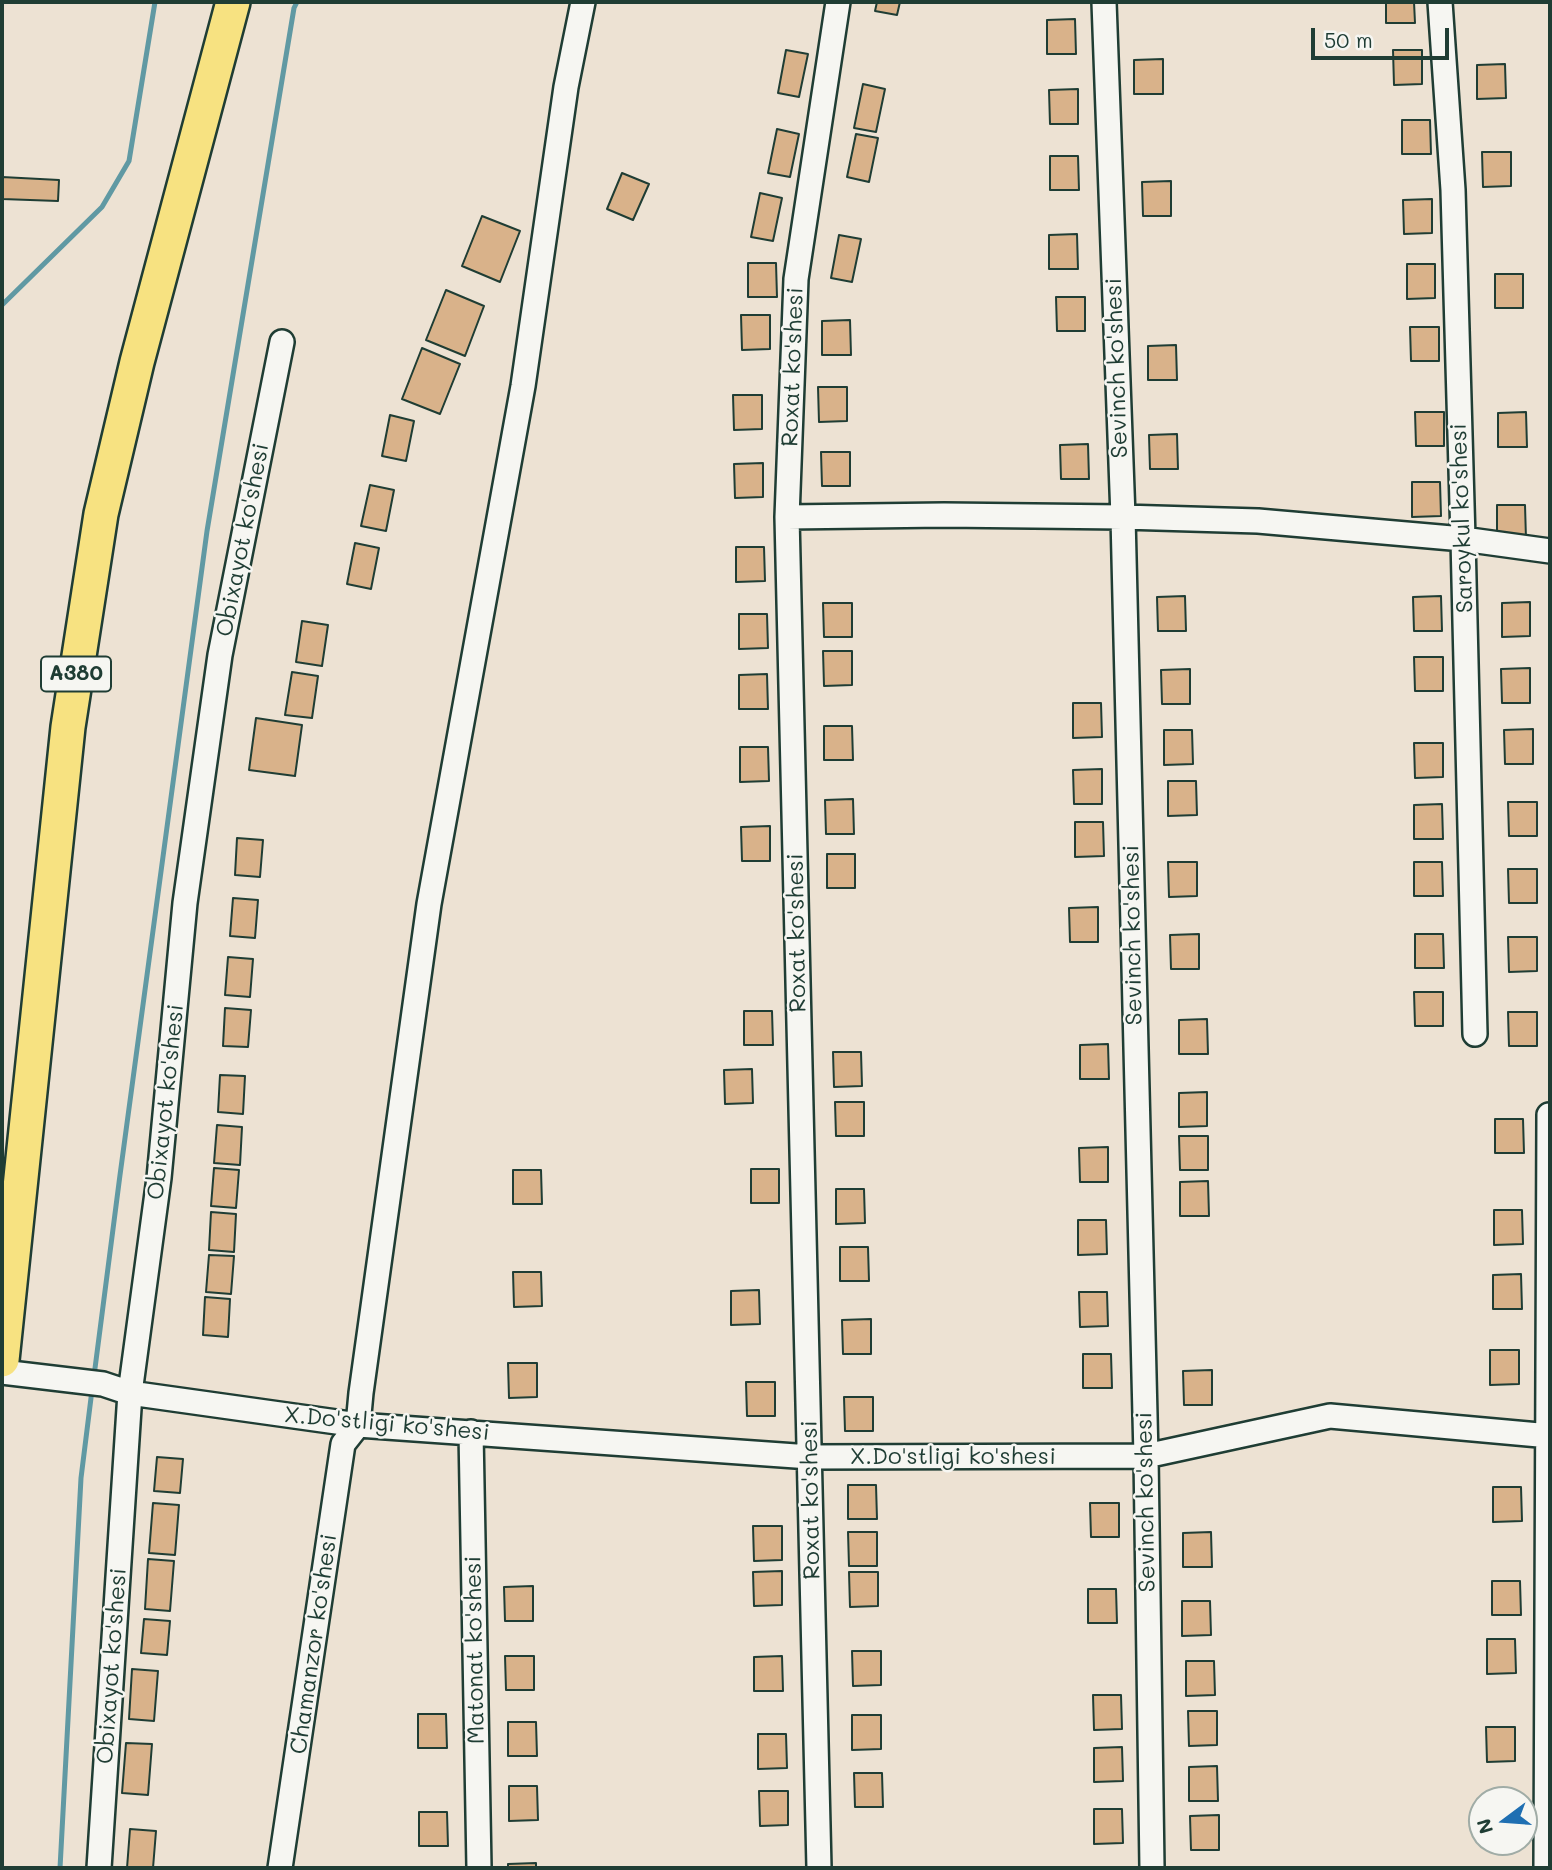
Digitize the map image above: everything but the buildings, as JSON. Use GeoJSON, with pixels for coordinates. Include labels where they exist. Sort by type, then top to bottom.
{"type":"FeatureCollection","features":[{"type":"Feature","properties":{"kind":"highway","name":"A380"},"geometry":{"type":"LineString","coordinates":[[2,1360],[68,727],[102,514],[138,362],[233,2]]}},
{"type":"Feature","properties":{"kind":"street"},"geometry":{"type":"LineString","coordinates":[[358,1425],[429,904],[523,386],[566,87],[583,2]]}},
{"type":"Feature","properties":{"kind":"street","name":"Roxat ko'shesi"},"geometry":{"type":"LineString","coordinates":[[819,1868],[787,517],[796,279],[838,2]]}},
{"type":"Feature","properties":{"kind":"street","name":"Sevinch ko'shesi"},"geometry":{"type":"LineString","coordinates":[[1104,2],[1123,517],[1146,1456],[1152,1868]]}},
{"type":"Feature","properties":{"kind":"street","name":"Saroykul ko'shesi"},"geometry":{"type":"LineString","coordinates":[[1440,2],[1453,190],[1475,1034]]}},
{"type":"Feature","properties":{"kind":"street","name":"Obixayot ko'shesi"},"geometry":{"type":"LineString","coordinates":[[99,1868],[130,1393],[159,1178],[185,903],[220,655],[282,342]]}},
{"type":"Feature","properties":{"kind":"street"},"geometry":{"type":"LineString","coordinates":[[787,517],[944,515],[1258,521],[1463,539],[1550,551]]}},
{"type":"Feature","properties":{"kind":"street"},"geometry":{"type":"LineString","coordinates":[[1546,1868],[1549,1115]]}},
{"type":"Feature","properties":{"kind":"street","name":"X.Do'stligi ko'shesi"},"geometry":{"type":"LineString","coordinates":[[2,1372],[103,1384],[130,1393],[358,1425],[810,1457],[1146,1456],[1330,1416],[1549,1436]]}},
{"type":"Feature","properties":{"kind":"street","name":"Chamanzor ko'shesi"},"geometry":{"type":"LineString","coordinates":[[280,1868],[343,1444],[358,1425]]}},
{"type":"Feature","properties":{"kind":"street","name":"Matonat ko'shesi"},"geometry":{"type":"LineString","coordinates":[[471,1432],[479,1868]]}},
{"type":"Feature","properties":{"kind":"waterway"},"geometry":{"type":"LineString","coordinates":[[2,305],[102,207],[129,161],[155,2]]}},
{"type":"Feature","properties":{"kind":"waterway"},"geometry":{"type":"LineString","coordinates":[[94,1376],[207,531],[297,2]]}},
{"type":"Feature","properties":{"kind":"waterway"},"geometry":{"type":"LineString","coordinates":[[60,1868],[81,1478],[92,1390]]}}]}
